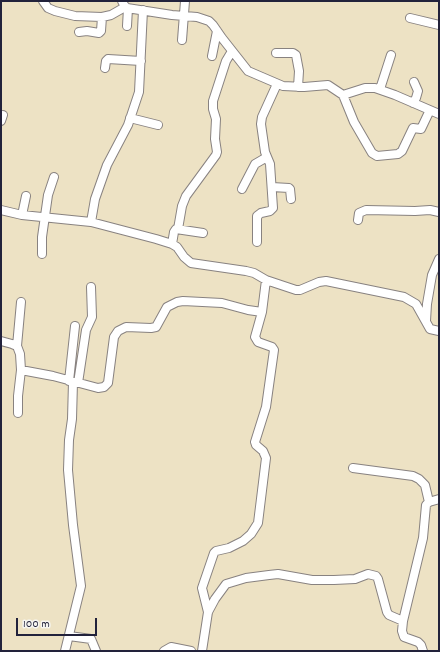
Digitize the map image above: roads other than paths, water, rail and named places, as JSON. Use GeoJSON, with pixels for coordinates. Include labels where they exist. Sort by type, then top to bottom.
{"type":"FeatureCollection","features":[{"type":"Feature","properties":{"kind":"street"},"geometry":{"type":"LineString","coordinates":[[43,1],[48,8],[60,13],[90,17],[111,16],[125,5]]}},
{"type":"Feature","properties":{"kind":"street"},"geometry":{"type":"LineString","coordinates":[[182,40],[185,1]]}},
{"type":"Feature","properties":{"kind":"street"},"geometry":{"type":"LineString","coordinates":[[125,5],[143,10],[198,17],[208,21],[248,71],[277,84],[298,87],[328,85],[343,94],[354,122],[372,153],[377,156],[398,154],[402,151],[413,128],[421,129],[430,110]]}},
{"type":"Feature","properties":{"kind":"street"},"geometry":{"type":"LineString","coordinates":[[125,5],[127,26]]}},
{"type":"Feature","properties":{"kind":"street"},"geometry":{"type":"LineString","coordinates":[[91,222],[95,199],[107,165],[130,118],[139,92],[143,10]]}},
{"type":"Feature","properties":{"kind":"street"},"geometry":{"type":"LineString","coordinates":[[90,17],[84,31],[97,33],[100,32],[102,17]]}},
{"type":"Feature","properties":{"kind":"street"},"geometry":{"type":"LineString","coordinates":[[410,18],[439,25]]}},
{"type":"Feature","properties":{"kind":"street"},"geometry":{"type":"LineString","coordinates":[[212,56],[217,31]]}},
{"type":"Feature","properties":{"kind":"street"},"geometry":{"type":"LineString","coordinates":[[172,244],[174,232],[178,229],[182,206],[186,196],[217,152],[214,139],[216,119],[213,109],[213,101],[226,61],[232,51]]}},
{"type":"Feature","properties":{"kind":"street"},"geometry":{"type":"LineString","coordinates":[[276,53],[293,53],[296,55],[299,71],[298,87]]}},
{"type":"Feature","properties":{"kind":"street"},"geometry":{"type":"LineString","coordinates":[[380,90],[391,55]]}},
{"type":"Feature","properties":{"kind":"street"},"geometry":{"type":"LineString","coordinates":[[105,68],[108,58],[141,61]]}},
{"type":"Feature","properties":{"kind":"street"},"geometry":{"type":"LineString","coordinates":[[413,103],[418,91],[414,82]]}},
{"type":"Feature","properties":{"kind":"street"},"geometry":{"type":"LineString","coordinates":[[257,242],[257,216],[261,213],[270,211],[273,208],[270,164],[267,157],[261,124],[264,113],[277,84]]}},
{"type":"Feature","properties":{"kind":"street"},"geometry":{"type":"LineString","coordinates":[[343,94],[365,88],[380,90],[439,114]]}},
{"type":"Feature","properties":{"kind":"street"},"geometry":{"type":"LineString","coordinates":[[130,118],[158,125]]}},
{"type":"Feature","properties":{"kind":"street"},"geometry":{"type":"LineString","coordinates":[[242,189],[255,164],[267,157]]}},
{"type":"Feature","properties":{"kind":"street"},"geometry":{"type":"LineString","coordinates":[[42,254],[42,237],[48,195],[54,177]]}},
{"type":"Feature","properties":{"kind":"street"},"geometry":{"type":"LineString","coordinates":[[272,187],[289,188],[291,199]]}},
{"type":"Feature","properties":{"kind":"street"},"geometry":{"type":"LineString","coordinates":[[22,215],[26,196]]}},
{"type":"Feature","properties":{"kind":"street"},"geometry":{"type":"LineString","coordinates":[[1,210],[22,215],[91,222],[156,239],[172,244],[191,263],[246,271],[266,280],[296,290],[326,281],[404,297],[416,304],[430,329],[439,331]]}},
{"type":"Feature","properties":{"kind":"street"},"geometry":{"type":"LineString","coordinates":[[358,220],[359,213],[366,210],[415,212],[430,210],[439,212]]}},
{"type":"Feature","properties":{"kind":"street"},"geometry":{"type":"LineString","coordinates":[[178,229],[203,233]]}},
{"type":"Feature","properties":{"kind":"street"},"geometry":{"type":"LineString","coordinates":[[426,324],[427,304],[432,275],[439,260]]}},
{"type":"Feature","properties":{"kind":"street"},"geometry":{"type":"LineString","coordinates":[[208,612],[202,588],[214,553],[216,551],[237,545],[243,541],[251,534],[258,522],[266,458],[264,451],[256,445],[255,442],[266,407],[274,350],[272,347],[256,340],[255,337],[262,312],[266,280]]}},
{"type":"Feature","properties":{"kind":"street"},"geometry":{"type":"LineString","coordinates":[[73,382],[86,330],[92,317],[90,287]]}},
{"type":"Feature","properties":{"kind":"street"},"geometry":{"type":"LineString","coordinates":[[16,346],[21,302]]}},
{"type":"Feature","properties":{"kind":"street"},"geometry":{"type":"LineString","coordinates":[[21,370],[98,388],[104,387],[108,383],[110,377],[114,338],[118,331],[126,327],[156,327],[168,308],[176,302],[222,303],[262,312]]}},
{"type":"Feature","properties":{"kind":"street"},"geometry":{"type":"LineString","coordinates":[[65,651],[81,586],[68,470],[75,326]]}},
{"type":"Feature","properties":{"kind":"street"},"geometry":{"type":"LineString","coordinates":[[1,342],[12,344],[19,350],[21,370],[18,413]]}},
{"type":"Feature","properties":{"kind":"street"},"geometry":{"type":"LineString","coordinates":[[354,468],[413,476],[423,482],[429,502]]}},
{"type":"Feature","properties":{"kind":"street"},"geometry":{"type":"LineString","coordinates":[[423,651],[418,642],[404,637],[402,631],[403,621],[423,538],[426,505],[429,502],[439,499]]}},
{"type":"Feature","properties":{"kind":"street"},"geometry":{"type":"LineString","coordinates":[[202,651],[208,612],[215,599],[226,584],[246,578],[278,574],[297,578],[334,580],[355,579],[368,574],[376,576],[387,612],[403,621]]}},
{"type":"Feature","properties":{"kind":"street"},"geometry":{"type":"LineString","coordinates":[[69,636],[88,637],[91,639],[96,651]]}},
{"type":"Feature","properties":{"kind":"street"},"geometry":{"type":"LineString","coordinates":[[164,651],[171,647],[191,651]]}}]}
